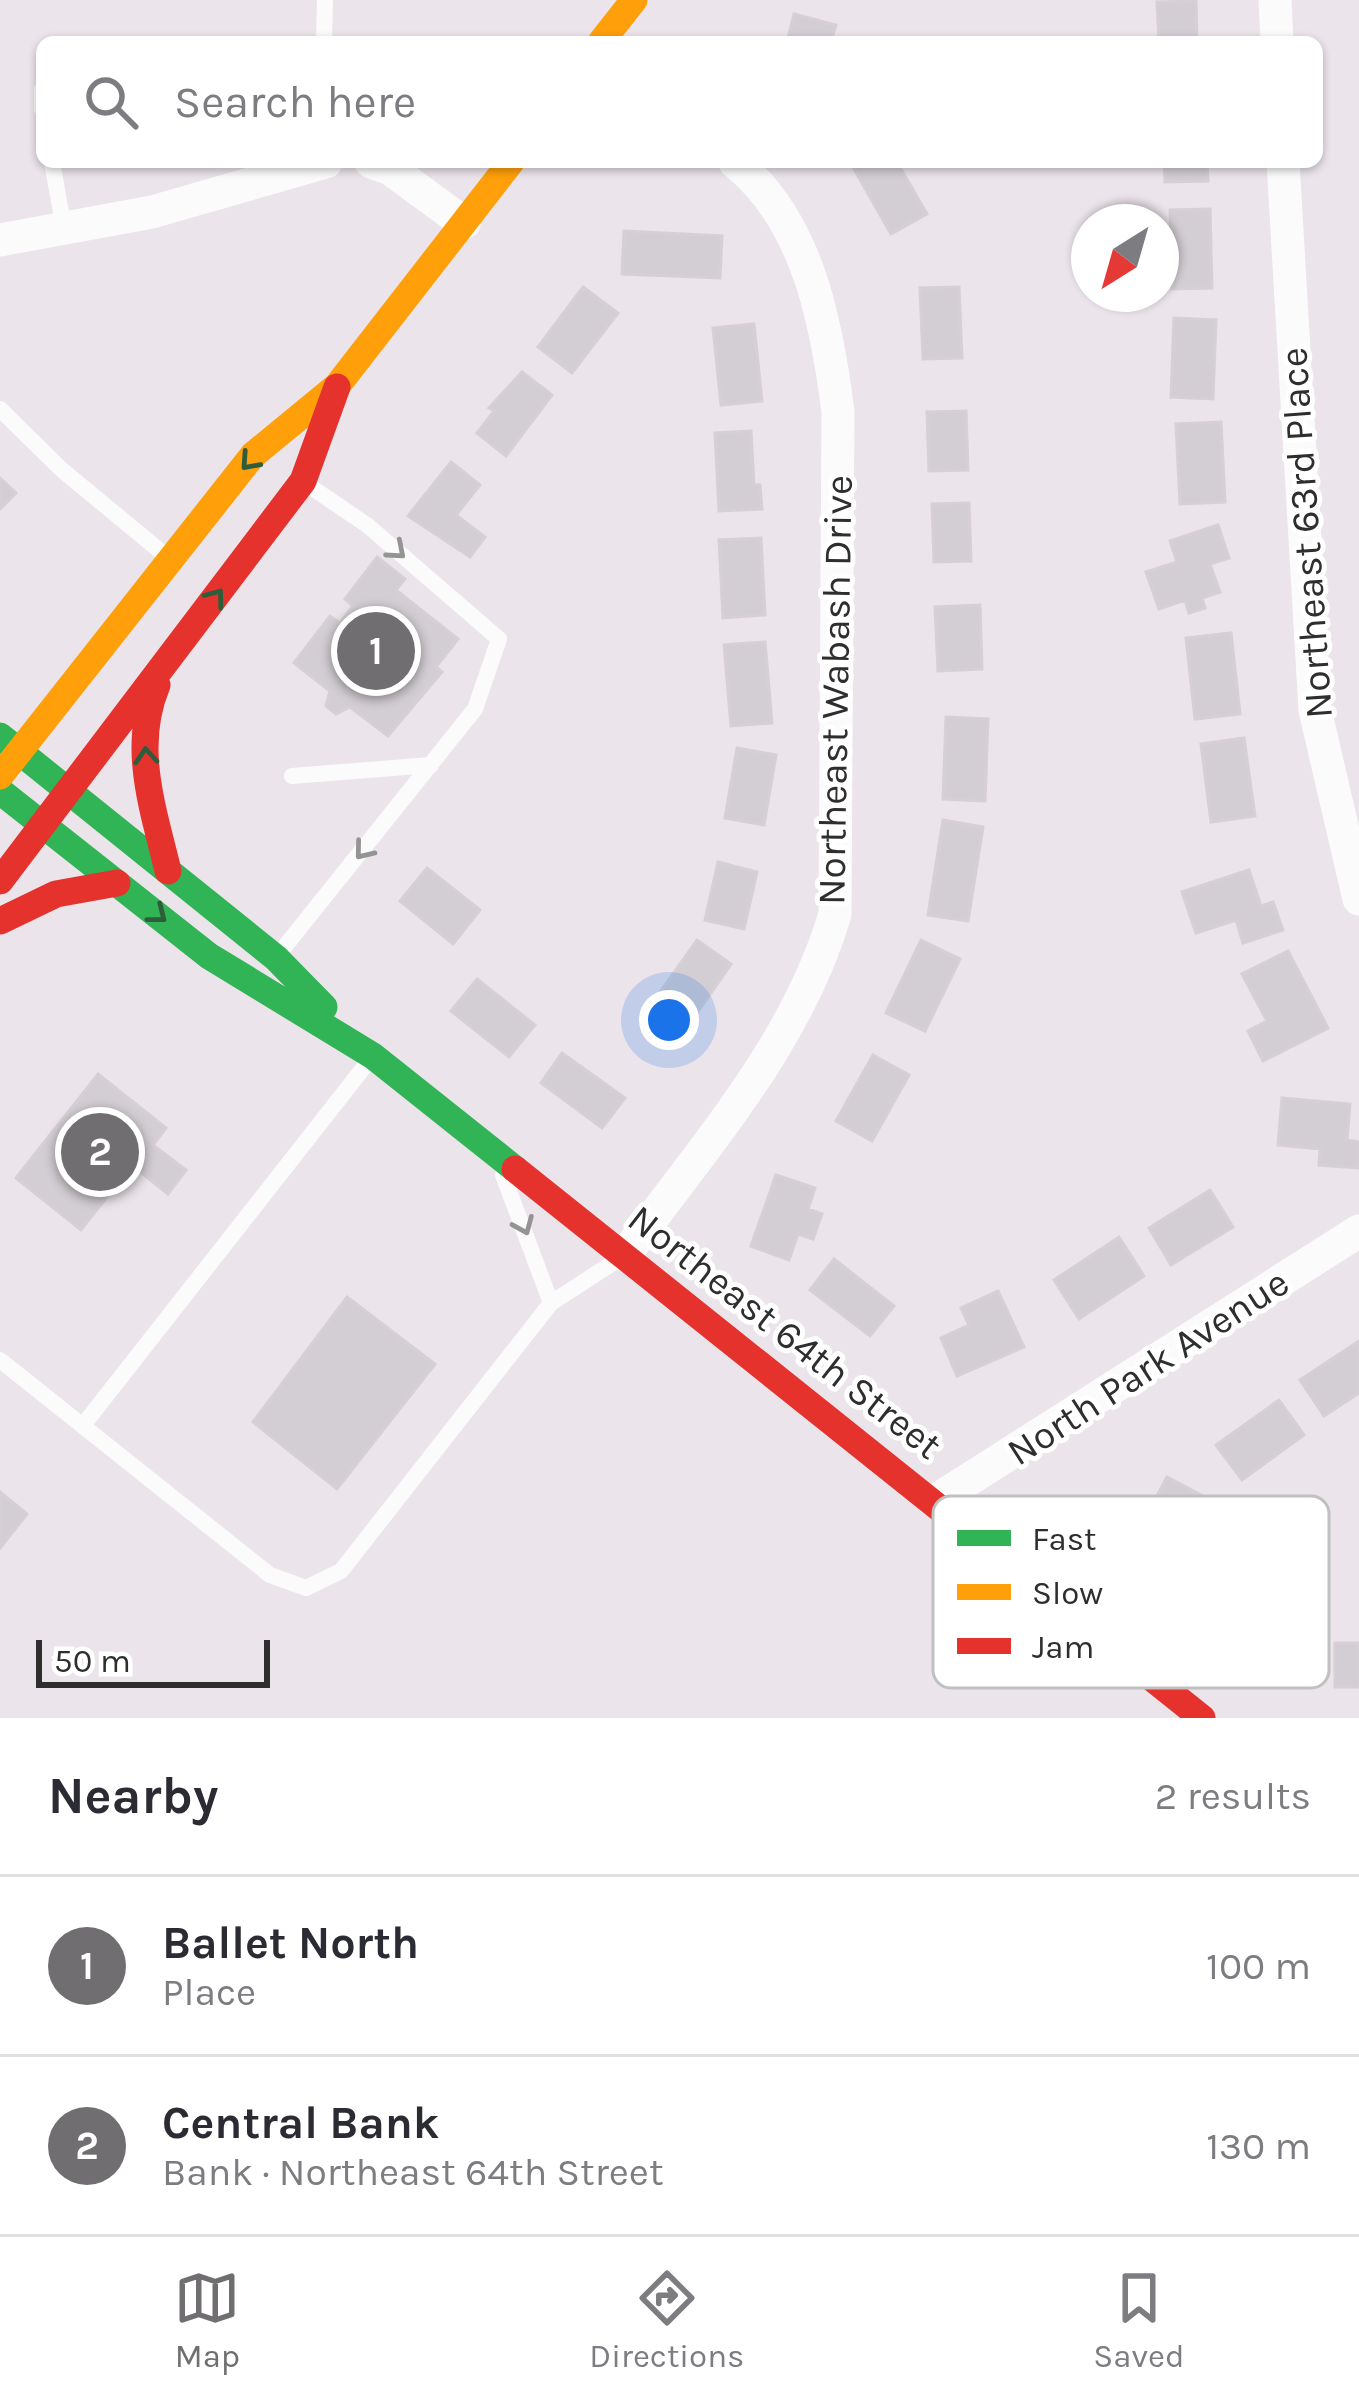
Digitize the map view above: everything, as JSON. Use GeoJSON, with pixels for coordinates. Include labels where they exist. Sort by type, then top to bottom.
{"type":"FeatureCollection","features":[{"type":"Feature","properties":{"kind":"street"},"geometry":{"type":"LineString","coordinates":[[606,36],[634,0]]}},
{"type":"Feature","properties":{"kind":"street"},"geometry":{"type":"LineString","coordinates":[[1275,0],[1277,36]]}},
{"type":"Feature","properties":{"kind":"street"},"geometry":{"type":"LineString","coordinates":[[0,240],[64,229],[233,176],[286,168]]}},
{"type":"Feature","properties":{"kind":"street"},"geometry":{"type":"LineString","coordinates":[[389,168],[464,223]]}},
{"type":"Feature","properties":{"kind":"street"},"geometry":{"type":"LineString","coordinates":[[0,776],[9,743],[170,560],[253,455],[337,386],[506,168]]}},
{"type":"Feature","properties":{"kind":"street","name":"Northeast Wabash Drive"},"geometry":{"type":"LineString","coordinates":[[625,1255],[776,1047],[808,993],[835,914],[838,412],[830,346],[811,281],[784,220],[758,180],[743,168]]}},
{"type":"Feature","properties":{"kind":"street","name":"Northeast 63rd Place"},"geometry":{"type":"LineString","coordinates":[[1283,168],[1315,710],[1328,784],[1359,899]]}},
{"type":"Feature","properties":{"kind":"street"},"geometry":{"type":"LineString","coordinates":[[0,881],[303,482],[337,386]]}},
{"type":"Feature","properties":{"kind":"street"},"geometry":{"type":"LineString","coordinates":[[168,871],[143,757],[148,702],[179,646]]}},
{"type":"Feature","properties":{"kind":"street","name":"Northeast 64th Street"},"geometry":{"type":"LineString","coordinates":[[9,743],[276,958],[373,1056]]}},
{"type":"Feature","properties":{"kind":"street","name":"Northeast 64th Street"},"geometry":{"type":"LineString","coordinates":[[0,791],[209,956],[373,1056],[933,1499]]}},
{"type":"Feature","properties":{"kind":"street"},"geometry":{"type":"LineString","coordinates":[[0,921],[35,899],[75,885],[117,883]]}},
{"type":"Feature","properties":{"kind":"street","name":"North Park Avenue"},"geometry":{"type":"LineString","coordinates":[[943,1496],[1359,1231]]}},
{"type":"Feature","properties":{"kind":"street","name":"Northeast 64th Street"},"geometry":{"type":"LineString","coordinates":[[1165,1688],[1202,1718]]}},
{"type":"Feature","properties":{"kind":"lane"},"geometry":{"type":"LineString","coordinates":[[324,36],[325,0]]}},
{"type":"Feature","properties":{"kind":"lane"},"geometry":{"type":"LineString","coordinates":[[53,168],[64,229]]}},
{"type":"Feature","properties":{"kind":"lane"},"geometry":{"type":"LineString","coordinates":[[0,409],[62,470],[170,560]]}},
{"type":"Feature","properties":{"kind":"lane"},"geometry":{"type":"LineString","coordinates":[[276,958],[475,709],[499,639],[367,525],[303,482]]}},
{"type":"Feature","properties":{"kind":"lane"},"geometry":{"type":"LineString","coordinates":[[292,776],[431,765]]}},
{"type":"Feature","properties":{"kind":"lane"},"geometry":{"type":"LineString","coordinates":[[84,1424],[373,1056]]}},
{"type":"Feature","properties":{"kind":"lane"},"geometry":{"type":"LineString","coordinates":[[492,1150],[544,1271],[551,1303]]}},
{"type":"Feature","properties":{"kind":"lane"},"geometry":{"type":"LineString","coordinates":[[0,1360],[270,1575],[306,1588],[326,1583],[354,1555],[551,1303],[625,1255]]}},
{"type":"Feature","properties":{"kind":"building"},"geometry":{"type":"Polygon","coordinates":[[[1196,1],[1197,36],[1159,36],[1157,2],[1196,1]]]}},
{"type":"Feature","properties":{"kind":"building"},"geometry":{"type":"Polygon","coordinates":[[[794,14],[836,25],[833,36],[788,36],[794,14]]]}},
{"type":"Feature","properties":{"kind":"building"},"geometry":{"type":"Polygon","coordinates":[[[853,168],[900,168],[927,214],[891,234],[853,168]]]}},
{"type":"Feature","properties":{"kind":"building"},"geometry":{"type":"Polygon","coordinates":[[[1164,168],[1207,168],[1208,181],[1165,182],[1164,168]]]}},
{"type":"Feature","properties":{"kind":"building"},"geometry":{"type":"Polygon","coordinates":[[[1210,209],[1212,288],[1179,289],[1179,210],[1210,209]]]}},
{"type":"Feature","properties":{"kind":"building"},"geometry":{"type":"Polygon","coordinates":[[[624,231],[722,236],[720,278],[622,274],[624,231]]]}},
{"type":"Feature","properties":{"kind":"building"},"geometry":{"type":"Polygon","coordinates":[[[583,287],[618,313],[572,373],[538,347],[583,287]]]}},
{"type":"Feature","properties":{"kind":"building"},"geometry":{"type":"Polygon","coordinates":[[[959,287],[962,358],[923,359],[920,288],[959,287]]]}},
{"type":"Feature","properties":{"kind":"building"},"geometry":{"type":"Polygon","coordinates":[[[1174,318],[1216,320],[1213,399],[1171,397],[1174,318]]]}},
{"type":"Feature","properties":{"kind":"building"},"geometry":{"type":"Polygon","coordinates":[[[754,324],[762,401],[721,405],[713,328],[754,324]]]}},
{"type":"Feature","properties":{"kind":"building"},"geometry":{"type":"Polygon","coordinates":[[[522,372],[552,395],[506,456],[477,433],[494,411],[489,408],[522,372]]]}},
{"type":"Feature","properties":{"kind":"building"},"geometry":{"type":"Polygon","coordinates":[[[966,411],[968,470],[929,471],[927,412],[966,411]]]}},
{"type":"Feature","properties":{"kind":"building"},"geometry":{"type":"Polygon","coordinates":[[[1221,422],[1225,502],[1180,504],[1176,424],[1221,422]]]}},
{"type":"Feature","properties":{"kind":"building"},"geometry":{"type":"Polygon","coordinates":[[[751,431],[754,485],[760,485],[762,509],[719,511],[715,433],[751,431]]]}},
{"type":"Feature","properties":{"kind":"building"},"geometry":{"type":"Polygon","coordinates":[[[451,462],[480,485],[456,515],[485,537],[470,557],[408,516],[451,462]]]}},
{"type":"Feature","properties":{"kind":"building"},"geometry":{"type":"Polygon","coordinates":[[[0,478],[16,493],[0,509],[0,478]]]}},
{"type":"Feature","properties":{"kind":"building"},"geometry":{"type":"Polygon","coordinates":[[[969,503],[971,561],[934,562],[932,504],[969,503]]]}},
{"type":"Feature","properties":{"kind":"building"},"geometry":{"type":"Polygon","coordinates":[[[1218,525],[1229,558],[1210,564],[1220,592],[1202,598],[1205,608],[1189,613],[1185,600],[1159,609],[1146,572],[1177,562],[1170,541],[1218,525]]]}},
{"type":"Feature","properties":{"kind":"building"},"geometry":{"type":"Polygon","coordinates":[[[761,538],[765,615],[723,618],[719,540],[761,538]]]}},
{"type":"Feature","properties":{"kind":"building"},"geometry":{"type":"Polygon","coordinates":[[[377,557],[405,579],[396,590],[458,639],[436,667],[442,672],[388,736],[350,707],[336,714],[326,706],[330,691],[294,663],[330,616],[340,623],[353,606],[345,599],[377,557]]]}},
{"type":"Feature","properties":{"kind":"building"},"geometry":{"type":"Polygon","coordinates":[[[980,605],[982,669],[938,671],[935,607],[980,605]]]}},
{"type":"Feature","properties":{"kind":"building"},"geometry":{"type":"Polygon","coordinates":[[[1231,633],[1240,714],[1195,719],[1186,638],[1231,633]]]}},
{"type":"Feature","properties":{"kind":"building"},"geometry":{"type":"Polygon","coordinates":[[[765,642],[772,723],[731,726],[724,645],[765,642]]]}},
{"type":"Feature","properties":{"kind":"building"},"geometry":{"type":"Polygon","coordinates":[[[946,717],[988,719],[985,801],[943,799],[946,717]]]}},
{"type":"Feature","properties":{"kind":"building"},"geometry":{"type":"Polygon","coordinates":[[[1244,738],[1255,816],[1211,822],[1201,744],[1244,738]]]}},
{"type":"Feature","properties":{"kind":"building"},"geometry":{"type":"Polygon","coordinates":[[[737,748],[776,755],[764,825],[725,818],[737,748]]]}},
{"type":"Feature","properties":{"kind":"building"},"geometry":{"type":"Polygon","coordinates":[[[943,820],[983,827],[968,921],[928,915],[943,820]]]}},
{"type":"Feature","properties":{"kind":"building"},"geometry":{"type":"Polygon","coordinates":[[[718,862],[757,872],[744,929],[705,920],[718,862]]]}},
{"type":"Feature","properties":{"kind":"building"},"geometry":{"type":"Polygon","coordinates":[[[427,868],[480,910],[453,944],[400,901],[427,868]]]}},
{"type":"Feature","properties":{"kind":"building"},"geometry":{"type":"Polygon","coordinates":[[[1249,870],[1261,906],[1273,902],[1283,930],[1243,943],[1236,920],[1196,933],[1182,892],[1249,870]]]}},
{"type":"Feature","properties":{"kind":"building"},"geometry":{"type":"Polygon","coordinates":[[[697,940],[731,964],[693,1019],[658,995],[697,940]]]}},
{"type":"Feature","properties":{"kind":"building"},"geometry":{"type":"Polygon","coordinates":[[[921,940],[960,959],[925,1031],[886,1013],[921,940]]]}},
{"type":"Feature","properties":{"kind":"building"},"geometry":{"type":"Polygon","coordinates":[[[1288,951],[1328,1028],[1263,1061],[1248,1031],[1267,1021],[1242,974],[1288,951]]]}},
{"type":"Feature","properties":{"kind":"building"},"geometry":{"type":"Polygon","coordinates":[[[477,979],[535,1025],[509,1057],[451,1011],[477,979]]]}},
{"type":"Feature","properties":{"kind":"building"},"geometry":{"type":"Polygon","coordinates":[[[562,1053],[625,1098],[602,1128],[541,1083],[562,1053]]]}},
{"type":"Feature","properties":{"kind":"building"},"geometry":{"type":"Polygon","coordinates":[[[873,1055],[909,1075],[872,1141],[836,1121],[873,1055]]]}},
{"type":"Feature","properties":{"kind":"building"},"geometry":{"type":"Polygon","coordinates":[[[98,1074],[166,1128],[153,1145],[186,1170],[168,1194],[132,1165],[81,1230],[16,1178],[98,1074]]]}},
{"type":"Feature","properties":{"kind":"building"},"geometry":{"type":"Polygon","coordinates":[[[1282,1098],[1350,1104],[1347,1140],[1359,1142],[1358,1168],[1319,1165],[1320,1149],[1278,1145],[1282,1098]]]}},
{"type":"Feature","properties":{"kind":"building"},"geometry":{"type":"Polygon","coordinates":[[[776,1175],[815,1188],[808,1209],[822,1214],[813,1239],[798,1234],[789,1260],[751,1246],[776,1175]]]}},
{"type":"Feature","properties":{"kind":"building"},"geometry":{"type":"Polygon","coordinates":[[[1210,1190],[1233,1227],[1171,1265],[1149,1228],[1210,1190]]]}},
{"type":"Feature","properties":{"kind":"building"},"geometry":{"type":"Polygon","coordinates":[[[1119,1237],[1144,1276],[1079,1319],[1054,1280],[1119,1237]]]}},
{"type":"Feature","properties":{"kind":"building"},"geometry":{"type":"Polygon","coordinates":[[[834,1259],[894,1306],[870,1336],[810,1290],[834,1259]]]}},
{"type":"Feature","properties":{"kind":"building"},"geometry":{"type":"Polygon","coordinates":[[[998,1291],[1024,1347],[957,1376],[941,1338],[969,1325],[961,1308],[998,1291]]]}},
{"type":"Feature","properties":{"kind":"building"},"geometry":{"type":"Polygon","coordinates":[[[347,1297],[435,1364],[337,1489],[253,1422],[347,1297]]]}},
{"type":"Feature","properties":{"kind":"building"},"geometry":{"type":"Polygon","coordinates":[[[1359,1341],[1359,1393],[1324,1416],[1300,1380],[1359,1341]]]}},
{"type":"Feature","properties":{"kind":"building"},"geometry":{"type":"Polygon","coordinates":[[[1279,1400],[1304,1435],[1242,1480],[1216,1445],[1279,1400]]]}},
{"type":"Feature","properties":{"kind":"building"},"geometry":{"type":"Polygon","coordinates":[[[1167,1477],[1203,1496],[1157,1496],[1167,1477]]]}},
{"type":"Feature","properties":{"kind":"building"},"geometry":{"type":"Polygon","coordinates":[[[0,1492],[27,1514],[0,1548],[0,1492]]]}},
{"type":"Feature","properties":{"kind":"building"},"geometry":{"type":"Polygon","coordinates":[[[1335,1643],[1359,1643],[1359,1687],[1335,1687],[1335,1643]]]}},
{"type":"Feature","properties":{"kind":"traffic: fast"},"geometry":{"type":"LineString","coordinates":[[0,736],[276,958],[324,1007]]}},
{"type":"Feature","properties":{"kind":"traffic: fast"},"geometry":{"type":"LineString","coordinates":[[0,791],[209,956],[373,1056],[515,1169]]}},
{"type":"Feature","properties":{"kind":"traffic: slow"},"geometry":{"type":"LineString","coordinates":[[606,36],[634,0]]}},
{"type":"Feature","properties":{"kind":"traffic: slow"},"geometry":{"type":"LineString","coordinates":[[0,776],[253,455],[337,386],[506,168]]}},
{"type":"Feature","properties":{"kind":"traffic: jam"},"geometry":{"type":"LineString","coordinates":[[0,881],[303,481],[337,387]]}},
{"type":"Feature","properties":{"kind":"traffic: jam"},"geometry":{"type":"LineString","coordinates":[[157,685],[149,708],[145,754],[168,871]]}},
{"type":"Feature","properties":{"kind":"traffic: jam"},"geometry":{"type":"LineString","coordinates":[[0,921],[56,894],[117,883]]}},
{"type":"Feature","properties":{"kind":"traffic: jam"},"geometry":{"type":"LineString","coordinates":[[515,1169],[933,1503]]}},
{"type":"Feature","properties":{"kind":"traffic: jam"},"geometry":{"type":"LineString","coordinates":[[1164,1688],[1202,1718]]}},
{"type":"Feature","properties":{"kind":"place","name":"Ballet North"},"geometry":{"type":"Point","coordinates":[376,651]}},
{"type":"Feature","properties":{"kind":"place","name":"Central Bank"},"geometry":{"type":"Point","coordinates":[100,1152]}}]}
